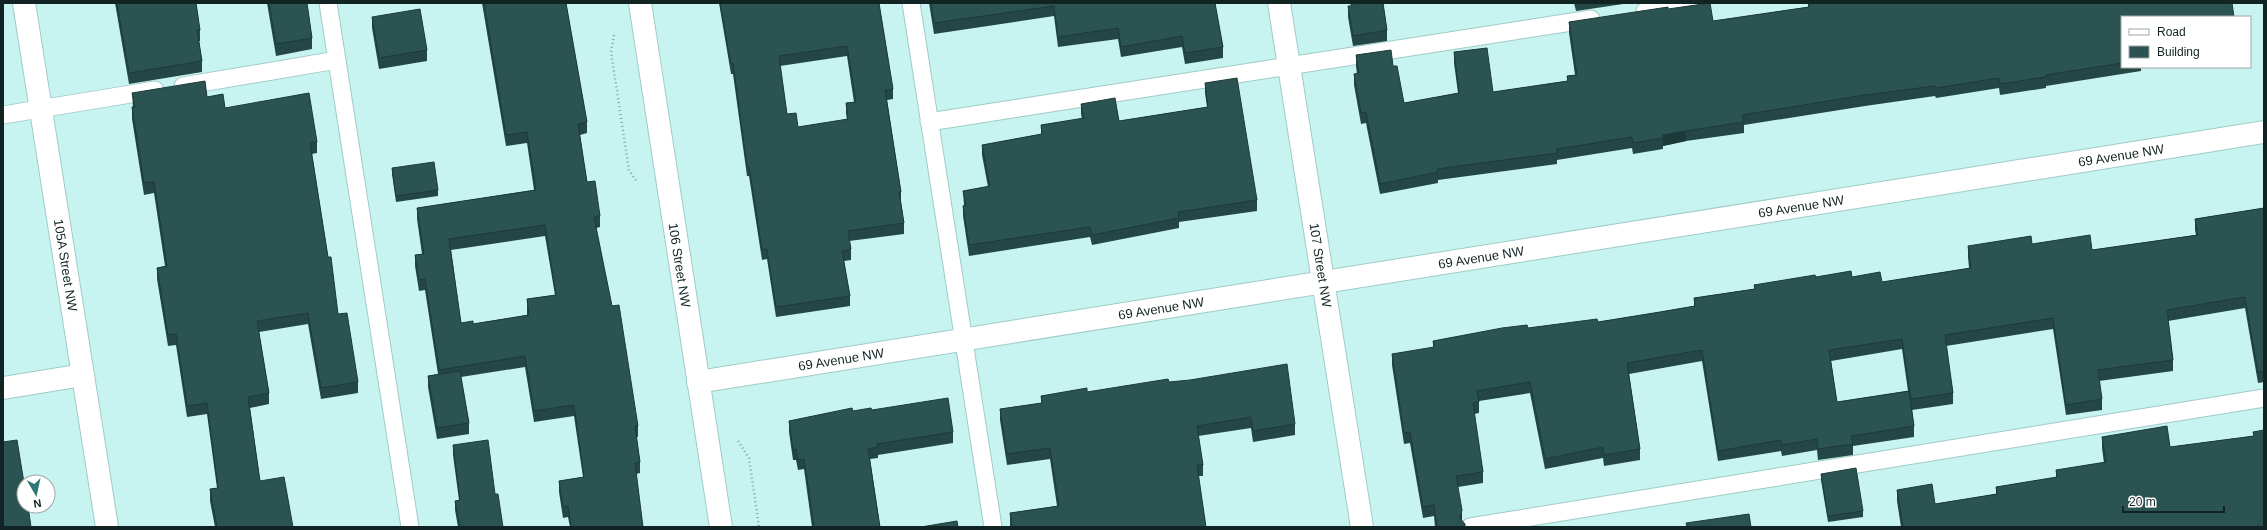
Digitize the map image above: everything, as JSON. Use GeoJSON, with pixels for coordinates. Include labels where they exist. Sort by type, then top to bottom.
{"type":"FeatureCollection","features":[{"type":"Feature","properties":{"kind":"street","name":"105A Street NW"},"geometry":{"type":"LineString","coordinates":[[24,3],[107,527]]}},
{"type":"Feature","properties":{"kind":"street","name":"106 Street NW"},"geometry":{"type":"LineString","coordinates":[[640,3],[698,382],[722,527]]}},
{"type":"Feature","properties":{"kind":"street","name":"107 Street NW"},"geometry":{"type":"LineString","coordinates":[[1279,3],[1362,527]]}},
{"type":"Feature","properties":{"kind":"street","name":"69 Avenue NW"},"geometry":{"type":"LineString","coordinates":[[698,382],[2264,132]]}},
{"type":"Feature","properties":{"kind":"street"},"geometry":{"type":"LineString","coordinates":[[3,388],[83,376]]}},
{"type":"Feature","properties":{"kind":"lane"},"geometry":{"type":"LineString","coordinates":[[328,3],[410,527]]}},
{"type":"Feature","properties":{"kind":"lane"},"geometry":{"type":"LineString","coordinates":[[911,3],[993,527]]}},
{"type":"Feature","properties":{"kind":"lane"},"geometry":{"type":"LineString","coordinates":[[1633,13],[1695,3]]}},
{"type":"Feature","properties":{"kind":"lane"},"geometry":{"type":"LineString","coordinates":[[929,122],[1609,16]]}},
{"type":"Feature","properties":{"kind":"lane"},"geometry":{"type":"LineString","coordinates":[[3,115],[337,60]]}},
{"type":"Feature","properties":{"kind":"lane"},"geometry":{"type":"LineString","coordinates":[[1470,527],[2264,398]]}},
{"type":"Feature","properties":{"kind":"building"},"geometry":{"type":"Polygon","coordinates":[[[117,3],[196,3],[200,30],[197,30],[202,61],[129,73],[117,3]]]}},
{"type":"Feature","properties":{"kind":"building"},"geometry":{"type":"Polygon","coordinates":[[[269,3],[307,3],[312,38],[276,44],[269,3]]]}},
{"type":"Feature","properties":{"kind":"building"},"geometry":{"type":"Polygon","coordinates":[[[484,3],[566,3],[587,122],[578,124],[587,182],[595,181],[600,216],[594,217],[612,306],[619,305],[638,426],[635,426],[640,462],[635,463],[643,527],[571,527],[568,506],[563,507],[559,481],[584,477],[574,405],[534,411],[525,356],[439,370],[425,279],[419,280],[415,255],[424,254],[417,208],[536,190],[527,132],[506,135],[484,3]],[[545,225],[449,239],[461,323],[473,321],[473,324],[529,315],[527,299],[556,295],[545,225]]]}},
{"type":"Feature","properties":{"kind":"building"},"geometry":{"type":"Polygon","coordinates":[[[720,3],[879,3],[893,89],[885,90],[901,192],[899,192],[904,223],[848,231],[851,249],[842,251],[850,296],[776,307],[767,249],[762,250],[749,166],[747,166],[733,63],[731,64],[720,3]],[[847,46],[779,56],[787,114],[796,113],[798,127],[848,119],[846,103],[856,102],[847,46]]]}},
{"type":"Feature","properties":{"kind":"building"},"geometry":{"type":"Polygon","coordinates":[[[931,3],[1215,3],[1223,47],[1185,53],[1182,36],[1121,47],[1118,28],[1058,37],[1054,6],[934,23],[931,3]]]}},
{"type":"Feature","properties":{"kind":"building"},"geometry":{"type":"Polygon","coordinates":[[[1352,3],[1383,3],[1387,30],[1353,36],[1348,6],[1352,6],[1352,3]]]}},
{"type":"Feature","properties":{"kind":"building"},"geometry":{"type":"Polygon","coordinates":[[[1710,3],[1713,21],[1809,7],[1809,3],[2232,3],[2234,16],[2121,16],[2121,63],[2000,84],[1999,78],[1936,88],[1935,86],[1865,95],[1742,115],[1744,122],[1663,135],[1663,138],[1633,143],[1632,137],[1557,149],[1557,153],[1437,169],[1438,172],[1380,184],[1366,112],[1361,113],[1354,74],[1359,73],[1356,55],[1391,50],[1393,66],[1397,66],[1404,103],[1459,93],[1454,52],[1487,48],[1493,92],[1568,81],[1567,76],[1577,75],[1569,22],[1668,7],[1668,9],[1710,3]]]}},
{"type":"Feature","properties":{"kind":"building"},"geometry":{"type":"Polygon","coordinates":[[[420,9],[427,50],[379,58],[372,17],[420,9]]]}},
{"type":"Feature","properties":{"kind":"building"},"geometry":{"type":"Polygon","coordinates":[[[1237,78],[1257,200],[1178,212],[1179,218],[1092,235],[1090,227],[969,245],[963,206],[966,205],[963,191],[990,186],[982,145],[1042,134],[1041,125],[1084,118],[1081,104],[1115,98],[1119,121],[1208,107],[1205,83],[1237,78]]]}},
{"type":"Feature","properties":{"kind":"building"},"geometry":{"type":"Polygon","coordinates":[[[205,81],[207,97],[223,94],[225,108],[309,93],[317,142],[310,143],[328,257],[331,257],[338,314],[347,313],[358,382],[321,388],[308,313],[257,321],[269,393],[248,397],[260,481],[284,477],[293,527],[217,527],[210,489],[218,488],[207,403],[187,406],[176,334],[168,335],[157,268],[167,266],[154,182],[144,183],[132,107],[135,107],[132,93],[205,81]]]}},
{"type":"Feature","properties":{"kind":"building"},"geometry":{"type":"Polygon","coordinates":[[[434,162],[438,190],[396,196],[392,168],[434,162]]]}},
{"type":"Feature","properties":{"kind":"building"},"geometry":{"type":"Polygon","coordinates":[[[2264,208],[2264,371],[2258,372],[2245,297],[2167,310],[2173,360],[2098,370],[2102,399],[2066,405],[2053,318],[1945,335],[1953,393],[1911,399],[1902,339],[1829,350],[1837,402],[1909,391],[1914,426],[1851,436],[1853,444],[1818,449],[1817,439],[1782,445],[1781,440],[1718,451],[1702,350],[1627,363],[1640,449],[1604,455],[1603,447],[1545,459],[1530,382],[1477,391],[1479,402],[1473,403],[1483,472],[1456,476],[1462,510],[1460,518],[1465,524],[1465,527],[1437,527],[1434,505],[1423,507],[1410,432],[1404,433],[1392,354],[1434,347],[1433,341],[1502,328],[1527,325],[1528,328],[1597,319],[1598,322],[1695,306],[1694,298],[1755,289],[1754,285],[1815,275],[1816,277],[1851,271],[1852,277],[1880,272],[1882,282],[1971,268],[1968,246],[2031,236],[2032,244],[2090,235],[2092,250],[2198,235],[2195,219],[2264,208]]]}},
{"type":"Feature","properties":{"kind":"building"},"geometry":{"type":"Polygon","coordinates":[[[1287,364],[1295,424],[1253,431],[1251,417],[1197,426],[1203,465],[1197,465],[1206,527],[1012,527],[1010,513],[1059,506],[1050,448],[1007,454],[1000,409],[1042,403],[1041,396],[1087,388],[1087,392],[1168,379],[1169,382],[1190,380],[1287,364]]]}},
{"type":"Feature","properties":{"kind":"building"},"geometry":{"type":"Polygon","coordinates":[[[460,371],[469,423],[437,428],[428,376],[460,371]]]}},
{"type":"Feature","properties":{"kind":"building"},"geometry":{"type":"Polygon","coordinates":[[[948,398],[953,432],[877,444],[878,447],[868,449],[880,527],[814,527],[804,459],[798,460],[796,449],[793,450],[789,421],[852,408],[853,411],[871,408],[872,410],[948,398]]]}},
{"type":"Feature","properties":{"kind":"building"},"geometry":{"type":"Polygon","coordinates":[[[2167,426],[2170,447],[2254,436],[2253,432],[2264,430],[2264,527],[1903,527],[1897,490],[1932,484],[1935,504],[1997,494],[1996,487],[2057,477],[2056,470],[2106,462],[2102,437],[2167,426]]]}},
{"type":"Feature","properties":{"kind":"building"},"geometry":{"type":"Polygon","coordinates":[[[17,440],[23,474],[16,474],[16,514],[29,514],[31,527],[3,527],[3,442],[17,440]]]}},
{"type":"Feature","properties":{"kind":"building"},"geometry":{"type":"Polygon","coordinates":[[[488,440],[495,494],[498,494],[503,527],[460,527],[455,501],[460,500],[453,445],[488,440]]]}},
{"type":"Feature","properties":{"kind":"building"},"geometry":{"type":"Polygon","coordinates":[[[1856,468],[1863,511],[1828,516],[1821,474],[1856,468]]]}},
{"type":"Feature","properties":{"kind":"building"},"geometry":{"type":"Polygon","coordinates":[[[1749,514],[1751,527],[1687,527],[1686,523],[1749,514]]]}},
{"type":"Feature","properties":{"kind":"building"},"geometry":{"type":"Polygon","coordinates":[[[957,521],[958,527],[921,527],[957,521]]]}}]}
